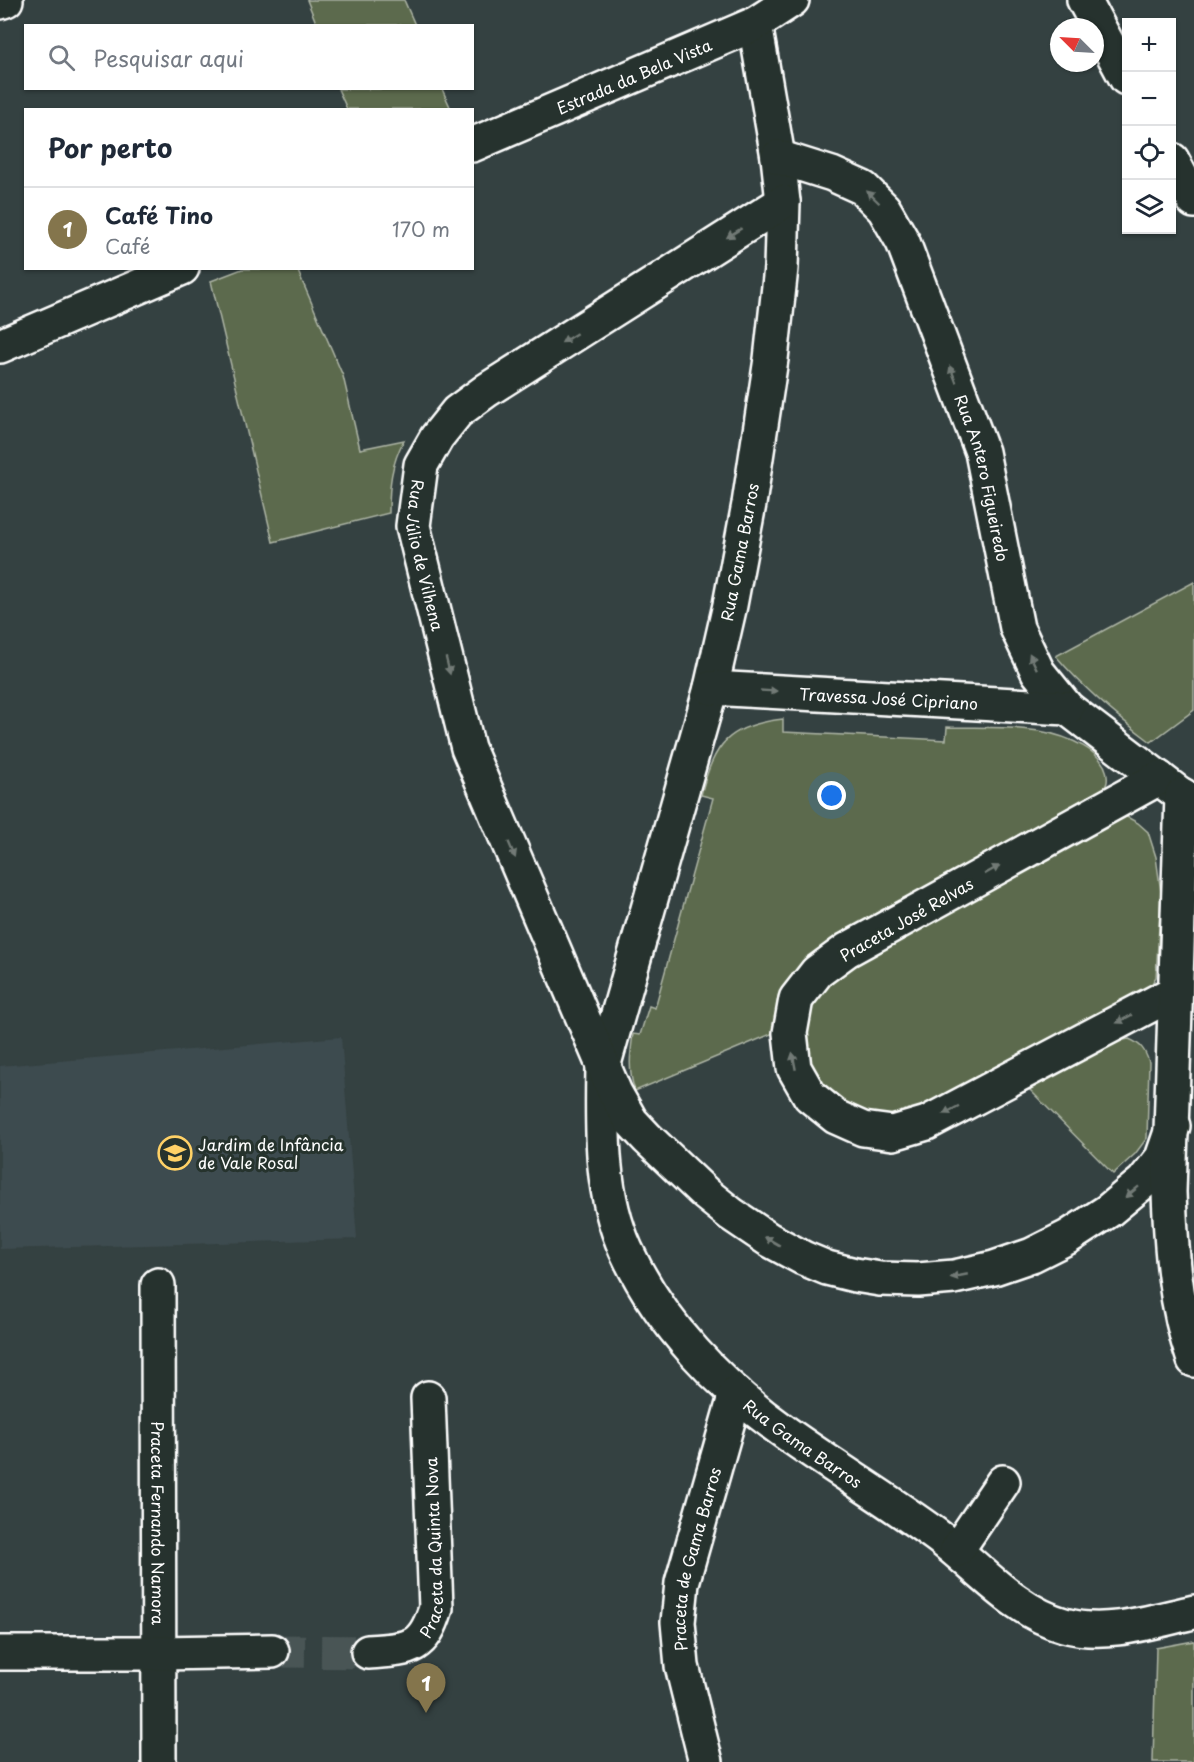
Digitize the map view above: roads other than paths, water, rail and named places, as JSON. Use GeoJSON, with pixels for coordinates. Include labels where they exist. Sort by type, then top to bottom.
{"type":"FeatureCollection","features":[{"type":"Feature","properties":{"kind":"street"},"geometry":{"type":"LineString","coordinates":[[0,2],[6,0]]}},
{"type":"Feature","properties":{"kind":"street","name":"Estrada da Bela Vista"},"geometry":{"type":"LineString","coordinates":[[474,144],[755,24],[792,0]]}},
{"type":"Feature","properties":{"kind":"street"},"geometry":{"type":"LineString","coordinates":[[1084,0],[1123,72]]}},
{"type":"Feature","properties":{"kind":"street","name":"Rua Gama Barros"},"geometry":{"type":"LineString","coordinates":[[755,24],[778,157],[783,202],[780,279],[771,359],[749,504],[730,605],[711,688],[603,1067],[602,1130],[609,1194],[626,1249],[654,1302],[699,1356],[736,1393],[785,1432],[957,1550],[1014,1600],[1039,1616],[1066,1626],[1094,1629],[1127,1627],[1194,1612]]}},
{"type":"Feature","properties":{"kind":"street","name":"Rua Antero Figueiredo"},"geometry":{"type":"LineString","coordinates":[[778,157],[832,174],[863,188],[885,209],[903,242],[982,452],[1017,628],[1038,672],[1066,708],[1178,793]]}},
{"type":"Feature","properties":{"kind":"street"},"geometry":{"type":"LineString","coordinates":[[1176,167],[1194,201]]}},
{"type":"Feature","properties":{"kind":"street","name":"Rua Júlio de Vilhena"},"geometry":{"type":"LineString","coordinates":[[603,1067],[468,748],[413,526],[421,465],[437,437],[457,412],[487,390],[783,202]]}},
{"type":"Feature","properties":{"kind":"street"},"geometry":{"type":"LineString","coordinates":[[0,346],[177,270]]}},
{"type":"Feature","properties":{"kind":"street","name":"Travessa José Cipriano"},"geometry":{"type":"LineString","coordinates":[[711,688],[1066,708]]}},
{"type":"Feature","properties":{"kind":"street"},"geometry":{"type":"LineString","coordinates":[[1178,793],[1173,1126],[1169,1191],[1170,1244],[1178,1302],[1194,1360]]}},
{"type":"Feature","properties":{"kind":"street","name":"Praceta José Relvas"},"geometry":{"type":"LineString","coordinates":[[1175,992],[927,1123],[893,1133],[863,1129],[836,1117],[810,1096],[794,1068],[790,1033],[796,999],[817,972],[846,950],[1178,793]]}},
{"type":"Feature","properties":{"kind":"street"},"geometry":{"type":"LineString","coordinates":[[603,1067],[631,1121],[676,1166],[731,1214],[768,1239],[803,1258],[827,1268],[880,1279],[918,1280],[954,1277],[994,1268],[1032,1255],[1068,1237],[1108,1211],[1143,1182],[1162,1158],[1173,1126]]}},
{"type":"Feature","properties":{"kind":"street","name":"Praceta Fernando Namora"},"geometry":{"type":"LineString","coordinates":[[158,1285],[159,1762]]}},
{"type":"Feature","properties":{"kind":"street","name":"Praceta de Gama Barros"},"geometry":{"type":"LineString","coordinates":[[706,1762],[682,1666],[678,1622],[682,1583],[736,1393]]}},
{"type":"Feature","properties":{"kind":"street","name":"Praceta da Quinta Nova"},"geometry":{"type":"LineString","coordinates":[[368,1652],[402,1650],[419,1642],[430,1626],[436,1608],[428,1398]]}},
{"type":"Feature","properties":{"kind":"street"},"geometry":{"type":"LineString","coordinates":[[957,1550],[1002,1482]]}},
{"type":"Feature","properties":{"kind":"street"},"geometry":{"type":"LineString","coordinates":[[0,1653],[272,1651]]}},
{"type":"Feature","properties":{"kind":"tunnel"},"geometry":{"type":"LineString","coordinates":[[272,1651],[368,1652]]}},
{"type":"Feature","properties":{"kind":"place","name":"Jardim de Infância de Vale Rosal"},"geometry":{"type":"Point","coordinates":[175,1153]}},
{"type":"Feature","properties":{"kind":"place","name":"Café Tino"},"geometry":{"type":"Point","coordinates":[426,1713]}}]}
